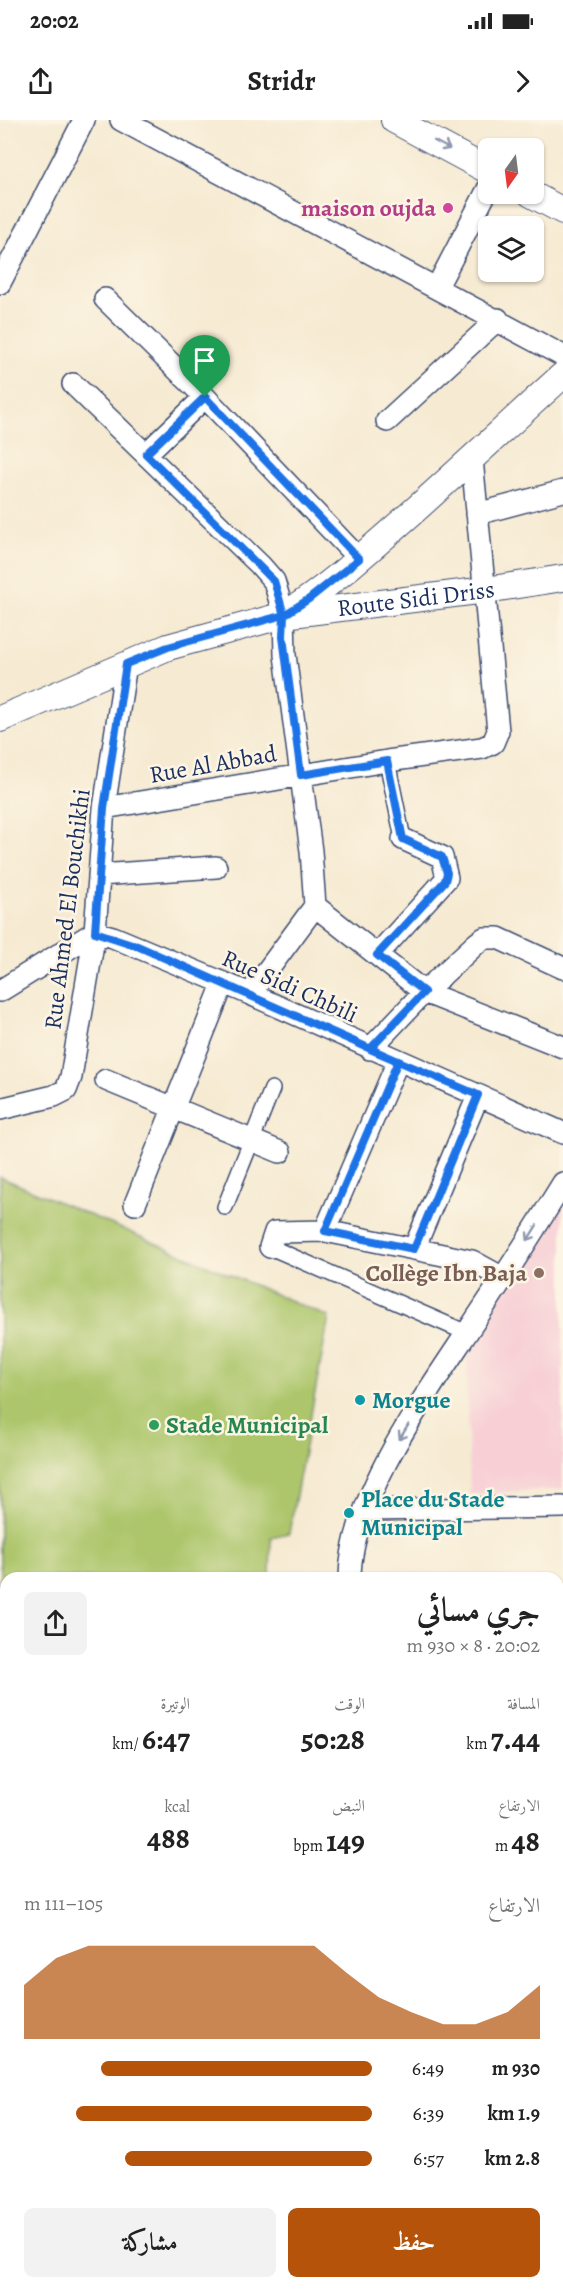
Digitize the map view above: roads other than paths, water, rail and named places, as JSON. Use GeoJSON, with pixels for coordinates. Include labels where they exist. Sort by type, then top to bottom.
{"type":"FeatureCollection","features":[{"type":"Feature","properties":{"kind":"street"},"geometry":{"type":"LineString","coordinates":[[0,284],[84,120]]}},
{"type":"Feature","properties":{"kind":"street"},"geometry":{"type":"LineString","coordinates":[[121,120],[498,319],[563,356]]}},
{"type":"Feature","properties":{"kind":"street"},"geometry":{"type":"LineString","coordinates":[[394,120],[478,165]]}},
{"type":"Feature","properties":{"kind":"street"},"geometry":{"type":"LineString","coordinates":[[544,201],[563,211]]}},
{"type":"Feature","properties":{"kind":"street"},"geometry":{"type":"LineString","coordinates":[[437,287],[480,204]]}},
{"type":"Feature","properties":{"kind":"street"},"geometry":{"type":"LineString","coordinates":[[105,299],[205,397],[359,559]]}},
{"type":"Feature","properties":{"kind":"street"},"geometry":{"type":"LineString","coordinates":[[387,421],[498,319]]}},
{"type":"Feature","properties":{"kind":"street"},"geometry":{"type":"LineString","coordinates":[[284,615],[309,599],[359,559],[563,375]]}},
{"type":"Feature","properties":{"kind":"street"},"geometry":{"type":"LineString","coordinates":[[73,384],[274,581],[284,615],[283,637],[311,851],[315,906],[250,994]]}},
{"type":"Feature","properties":{"kind":"street"},"geometry":{"type":"LineString","coordinates":[[146,454],[205,397]]}},
{"type":"Feature","properties":{"kind":"street"},"geometry":{"type":"LineString","coordinates":[[472,459],[486,590]]}},
{"type":"Feature","properties":{"kind":"street"},"geometry":{"type":"LineString","coordinates":[[477,514],[563,491]]}},
{"type":"Feature","properties":{"kind":"street","name":"Route Sidi Driss"},"geometry":{"type":"LineString","coordinates":[[0,719],[168,647],[284,615],[563,578]]}},
{"type":"Feature","properties":{"kind":"street","name":"Rue Al Abbad"},"geometry":{"type":"LineString","coordinates":[[104,808],[387,761],[482,748],[492,743],[498,731],[486,590]]}},
{"type":"Feature","properties":{"kind":"street","name":"Rue Ahmed El Bouchikhi"},"geometry":{"type":"LineString","coordinates":[[0,1109],[54,1096],[66,1090],[71,1077],[95,932],[104,808],[126,664]]}},
{"type":"Feature","properties":{"kind":"street"},"geometry":{"type":"LineString","coordinates":[[377,955],[445,881],[447,873],[442,857],[403,839],[387,761]]}},
{"type":"Feature","properties":{"kind":"street"},"geometry":{"type":"LineString","coordinates":[[99,875],[216,867]]}},
{"type":"Feature","properties":{"kind":"street"},"geometry":{"type":"LineString","coordinates":[[315,906],[424,992],[563,1047]]}},
{"type":"Feature","properties":{"kind":"street"},"geometry":{"type":"LineString","coordinates":[[0,992],[95,932]]}},
{"type":"Feature","properties":{"kind":"street","name":"Rue Sidi Chbili"},"geometry":{"type":"LineString","coordinates":[[95,932],[135,945],[250,994],[563,1133]]}},
{"type":"Feature","properties":{"kind":"street"},"geometry":{"type":"LineString","coordinates":[[370,1049],[424,992],[484,938],[498,938],[563,968]]}},
{"type":"Feature","properties":{"kind":"street"},"geometry":{"type":"LineString","coordinates":[[135,1204],[223,984]]}},
{"type":"Feature","properties":{"kind":"street"},"geometry":{"type":"LineString","coordinates":[[325,1231],[398,1061]]}},
{"type":"Feature","properties":{"kind":"street"},"geometry":{"type":"LineString","coordinates":[[106,1080],[280,1152]]}},
{"type":"Feature","properties":{"kind":"street"},"geometry":{"type":"LineString","coordinates":[[225,1207],[272,1089]]}},
{"type":"Feature","properties":{"kind":"street"},"geometry":{"type":"LineString","coordinates":[[414,1249],[478,1095]]}},
{"type":"Feature","properties":{"kind":"street"},"geometry":{"type":"LineString","coordinates":[[351,1572],[365,1510],[394,1449],[440,1371],[503,1278],[563,1183]]}},
{"type":"Feature","properties":{"kind":"street"},"geometry":{"type":"LineString","coordinates":[[467,1333],[270,1247],[275,1232],[325,1231],[472,1261],[503,1278]]}},
{"type":"Feature","properties":{"kind":"street"},"geometry":{"type":"LineString","coordinates":[[365,1510],[563,1507]]}},
{"type":"Feature","properties":{"kind":"place","name":"maison oujda"},"geometry":{"type":"Point","coordinates":[448,208]}},
{"type":"Feature","properties":{"kind":"place","name":"Collège Ibn Baja"},"geometry":{"type":"Point","coordinates":[539,1273]}},
{"type":"Feature","properties":{"kind":"place","name":"Morgue"},"geometry":{"type":"Point","coordinates":[360,1400]}},
{"type":"Feature","properties":{"kind":"place","name":"Stade Municipal"},"geometry":{"type":"Point","coordinates":[154,1425]}},
{"type":"Feature","properties":{"kind":"place","name":"Place du Stade Municipal"},"geometry":{"type":"Point","coordinates":[349,1513]}}]}
